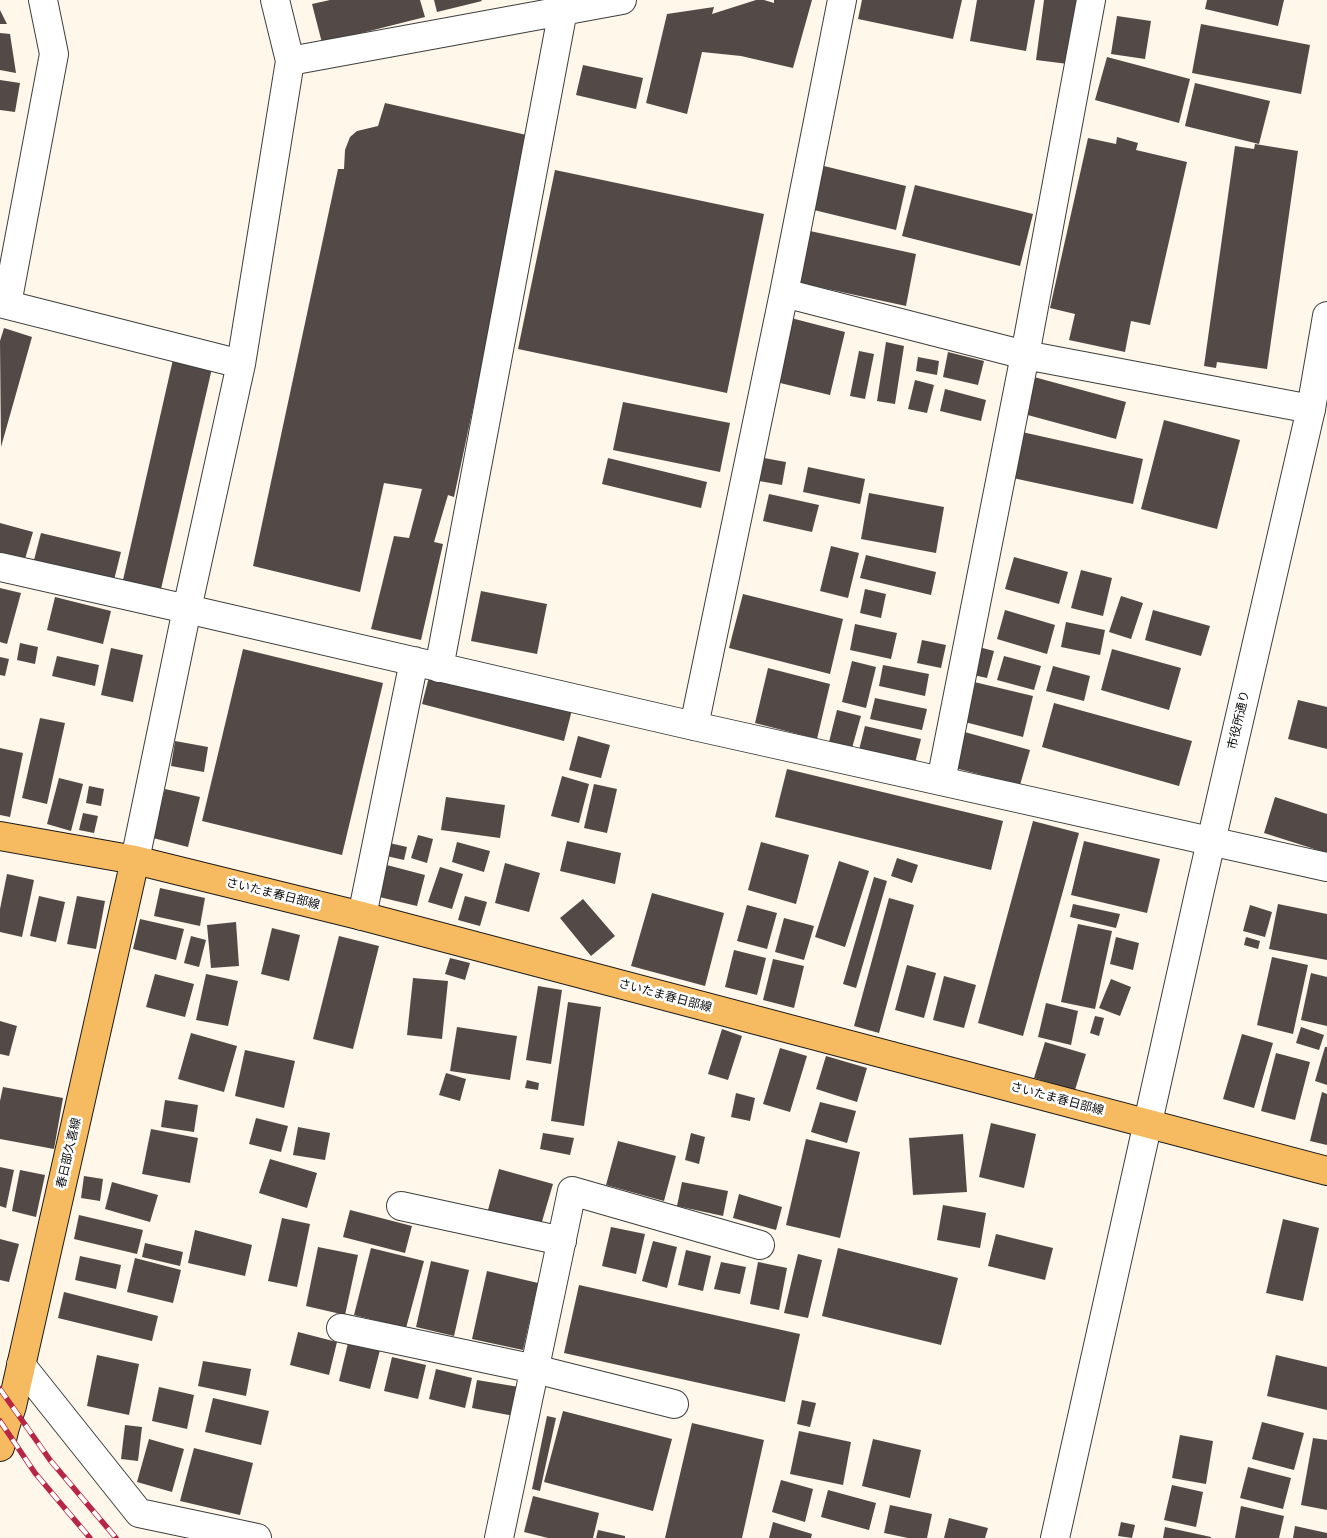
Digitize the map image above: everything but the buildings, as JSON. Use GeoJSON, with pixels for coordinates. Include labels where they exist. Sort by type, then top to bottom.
{"type":"FeatureCollection","features":[{"type":"Feature","properties":{"kind":"main road","name":"さいたま春日部線"},"geometry":{"type":"LineString","coordinates":[[0,836],[136,860],[362,916],[1327,1171]]}},
{"type":"Feature","properties":{"kind":"main road","name":"春日部久喜線"},"geometry":{"type":"LineString","coordinates":[[0,1447],[12,1406],[136,860]]}},
{"type":"Feature","properties":{"kind":"street"},"geometry":{"type":"LineString","coordinates":[[43,0],[54,54],[3,304],[241,364]]}},
{"type":"Feature","properties":{"kind":"street"},"geometry":{"type":"LineString","coordinates":[[136,860],[187,609],[241,364],[290,61],[275,0]]}},
{"type":"Feature","properties":{"kind":"street"},"geometry":{"type":"LineString","coordinates":[[290,61],[562,5],[622,0]]}},
{"type":"Feature","properties":{"kind":"street"},"geometry":{"type":"LineString","coordinates":[[694,726],[784,293],[842,0]]}},
{"type":"Feature","properties":{"kind":"street"},"geometry":{"type":"LineString","coordinates":[[941,781],[1025,355],[1091,0]]}},
{"type":"Feature","properties":{"kind":"street"},"geometry":{"type":"LineString","coordinates":[[362,916],[426,665],[562,5]]}},
{"type":"Feature","properties":{"kind":"street"},"geometry":{"type":"LineString","coordinates":[[784,293],[1025,355],[1311,409]]}},
{"type":"Feature","properties":{"kind":"street","name":"市役所通り"},"geometry":{"type":"LineString","coordinates":[[1055,1538],[1211,842],[1311,409],[1327,316]]}},
{"type":"Feature","properties":{"kind":"street"},"geometry":{"type":"LineString","coordinates":[[0,567],[694,726],[1327,867]]}},
{"type":"Feature","properties":{"kind":"street"},"geometry":{"type":"LineString","coordinates":[[499,1538],[572,1191],[760,1245]]}},
{"type":"Feature","properties":{"kind":"street"},"geometry":{"type":"LineString","coordinates":[[401,1206],[562,1241]]}},
{"type":"Feature","properties":{"kind":"street"},"geometry":{"type":"LineString","coordinates":[[341,1328],[535,1369],[674,1404]]}},
{"type":"Feature","properties":{"kind":"street"},"geometry":{"type":"LineString","coordinates":[[21,1366],[139,1513],[257,1538]]}},
{"type":"Feature","properties":{"kind":"railway"},"geometry":{"type":"LineString","coordinates":[[0,1389],[50,1460],[116,1538]]}},
{"type":"Feature","properties":{"kind":"railway"},"geometry":{"type":"LineString","coordinates":[[0,1421],[35,1473],[90,1538]]}}]}
